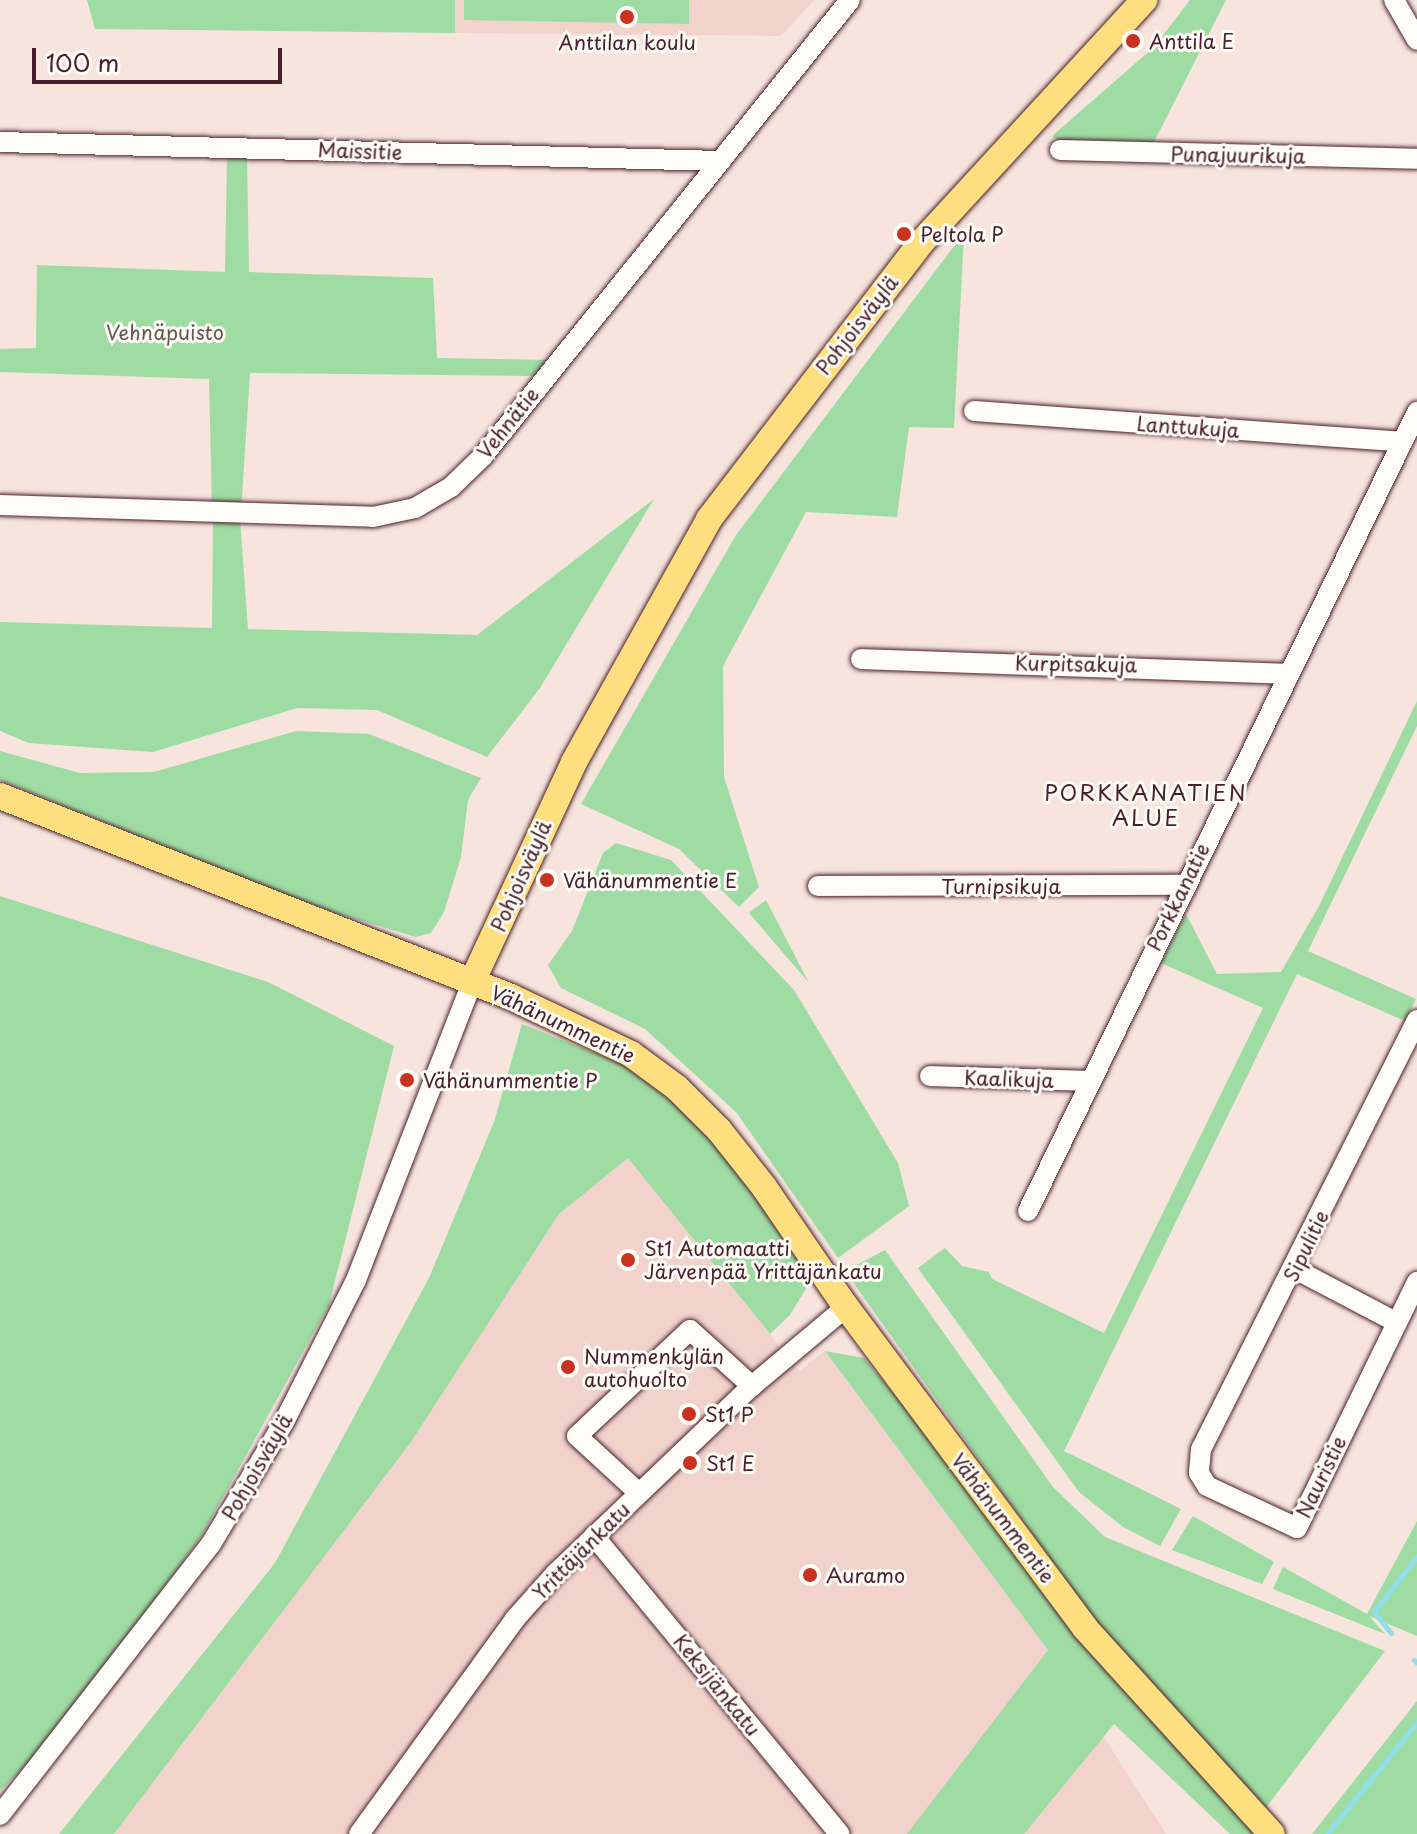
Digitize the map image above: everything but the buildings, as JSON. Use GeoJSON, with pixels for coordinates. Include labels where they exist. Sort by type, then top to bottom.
{"type":"FeatureCollection","features":[{"type":"Feature","properties":{"kind":"main road","name":"Pohjoisväylä"},"geometry":{"type":"LineString","coordinates":[[472,982],[587,737],[709,519],[919,245],[1144,0]]}},
{"type":"Feature","properties":{"kind":"main road","name":"Vähänummentie"},"geometry":{"type":"LineString","coordinates":[[0,796],[472,982],[631,1054],[676,1087],[719,1130],[764,1187],[846,1307],[1085,1628],[1272,1834]]}},
{"type":"Feature","properties":{"kind":"street","name":"Vehnätie"},"geometry":{"type":"LineString","coordinates":[[0,505],[373,517],[415,508],[451,487],[483,456],[850,0]]}},
{"type":"Feature","properties":{"kind":"street"},"geometry":{"type":"LineString","coordinates":[[1394,0],[1417,40]]}},
{"type":"Feature","properties":{"kind":"street","name":"Maissitie"},"geometry":{"type":"LineString","coordinates":[[0,142],[721,161]]}},
{"type":"Feature","properties":{"kind":"street","name":"Punajuurikuja"},"geometry":{"type":"LineString","coordinates":[[1060,150],[1417,159]]}},
{"type":"Feature","properties":{"kind":"street","name":"Lanttukuja"},"geometry":{"type":"LineString","coordinates":[[974,411],[1402,442]]}},
{"type":"Feature","properties":{"kind":"street","name":"Porkkanatie"},"geometry":{"type":"LineString","coordinates":[[1028,1211],[1184,885],[1417,412]]}},
{"type":"Feature","properties":{"kind":"street","name":"Kurpitsakuja"},"geometry":{"type":"LineString","coordinates":[[861,659],[1289,674]]}},
{"type":"Feature","properties":{"kind":"street","name":"Turnipsikuja"},"geometry":{"type":"LineString","coordinates":[[818,886],[1184,885]]}},
{"type":"Feature","properties":{"kind":"street","name":"Pohjoisväylä"},"geometry":{"type":"LineString","coordinates":[[0,1815],[211,1544],[284,1422],[356,1280],[472,982]]}},
{"type":"Feature","properties":{"kind":"street","name":"Sipulitie"},"geometry":{"type":"LineString","coordinates":[[1199,1473],[1201,1449],[1295,1269],[1417,1020]]}},
{"type":"Feature","properties":{"kind":"street","name":"Kaalikuja"},"geometry":{"type":"LineString","coordinates":[[930,1076],[1089,1081]]}},
{"type":"Feature","properties":{"kind":"street"},"geometry":{"type":"LineString","coordinates":[[1295,1269],[1396,1322]]}},
{"type":"Feature","properties":{"kind":"street","name":"Nauristie"},"geometry":{"type":"LineString","coordinates":[[1199,1473],[1207,1486],[1297,1528],[1417,1282]]}},
{"type":"Feature","properties":{"kind":"street","name":"Yrittäjänkatu"},"geometry":{"type":"LineString","coordinates":[[359,1834],[515,1619],[594,1536],[752,1386],[846,1307]]}},
{"type":"Feature","properties":{"kind":"street"},"geometry":{"type":"LineString","coordinates":[[639,1493],[577,1436],[690,1330],[752,1386]]}},
{"type":"Feature","properties":{"kind":"street","name":"Keksijänkatu"},"geometry":{"type":"LineString","coordinates":[[594,1536],[840,1834]]}},
{"type":"Feature","properties":{"kind":"shaded area","name":"Anttilan koulu"},"geometry":{"type":"Polygon","coordinates":[[[455,0],[814,0],[781,36],[455,33],[455,0]]]}},
{"type":"Feature","properties":{"kind":"shaded area"},"geometry":{"type":"Polygon","coordinates":[[[629,1157],[799,1371],[825,1351],[1048,1650],[1166,1834],[114,1834],[411,1442],[559,1214],[629,1157]]]}},
{"type":"Feature","properties":{"kind":"green space"},"geometry":{"type":"Polygon","coordinates":[[[87,0],[455,0],[455,33],[95,29],[87,0]]]}},
{"type":"Feature","properties":{"kind":"green space"},"geometry":{"type":"Polygon","coordinates":[[[464,0],[689,0],[689,24],[464,20],[464,0]]]}},
{"type":"Feature","properties":{"kind":"green space"},"geometry":{"type":"Polygon","coordinates":[[[1190,0],[1226,0],[1152,146],[1061,143],[1052,136],[1154,47],[1190,0]]]}},
{"type":"Feature","properties":{"kind":"green space","name":"Vehnäpuisto"},"geometry":{"type":"Polygon","coordinates":[[[227,156],[247,156],[249,272],[433,278],[437,358],[552,360],[536,376],[250,373],[241,512],[212,511],[209,379],[0,372],[0,349],[36,348],[37,265],[225,272],[227,156]]]}},
{"type":"Feature","properties":{"kind":"green space"},"geometry":{"type":"Polygon","coordinates":[[[964,233],[954,428],[909,427],[897,517],[806,512],[723,666],[724,777],[759,887],[739,907],[679,849],[581,804],[736,535],[964,233]]]}},
{"type":"Feature","properties":{"kind":"green space"},"geometry":{"type":"Polygon","coordinates":[[[654,499],[540,688],[487,757],[377,710],[297,708],[153,752],[29,743],[0,731],[0,622],[212,628],[213,517],[240,518],[248,629],[477,635],[654,499]]]}},
{"type":"Feature","properties":{"kind":"green space"},"geometry":{"type":"Polygon","coordinates":[[[1417,701],[1417,726],[1308,951],[1416,999],[1405,1021],[1297,974],[1064,1451],[1181,1509],[1160,1546],[1123,1527],[1079,1492],[918,1268],[945,1248],[962,1266],[989,1272],[992,1279],[1104,1333],[1263,1008],[1161,963],[1186,914],[1217,974],[1281,972],[1319,906],[1417,701]]]}},
{"type":"Feature","properties":{"kind":"green space"},"geometry":{"type":"Polygon","coordinates":[[[296,731],[369,734],[481,778],[468,800],[461,857],[444,912],[431,933],[416,937],[316,907],[0,780],[0,751],[80,773],[154,772],[296,731]]]}},
{"type":"Feature","properties":{"kind":"green space"},"geometry":{"type":"Polygon","coordinates":[[[616,843],[671,860],[794,990],[898,1163],[909,1206],[838,1258],[736,1112],[645,1029],[561,988],[548,965],[572,931],[603,853],[616,843]]]}},
{"type":"Feature","properties":{"kind":"green space"},"geometry":{"type":"Polygon","coordinates":[[[0,896],[268,982],[394,1046],[329,1305],[202,1535],[57,1734],[0,1791],[0,896]]]}},
{"type":"Feature","properties":{"kind":"green space"},"geometry":{"type":"Polygon","coordinates":[[[766,900],[809,983],[749,913],[766,900]]]}},
{"type":"Feature","properties":{"kind":"green space"},"geometry":{"type":"Polygon","coordinates":[[[522,1024],[620,1063],[697,1119],[813,1277],[790,1315],[770,1334],[628,1158],[559,1214],[411,1442],[114,1834],[59,1834],[275,1563],[429,1278],[494,1122],[522,1024]]]}},
{"type":"Feature","properties":{"kind":"green space"},"geometry":{"type":"Polygon","coordinates":[[[885,1250],[1053,1487],[1105,1537],[1385,1651],[1265,1809],[1092,1618],[845,1271],[885,1250]]]}},
{"type":"Feature","properties":{"kind":"green space"},"geometry":{"type":"Polygon","coordinates":[[[825,1351],[864,1358],[1265,1834],[1230,1834],[1114,1724],[1024,1834],[907,1834],[1048,1650],[825,1351]]]}},
{"type":"Feature","properties":{"kind":"green space"},"geometry":{"type":"Polygon","coordinates":[[[1193,1516],[1274,1562],[1262,1584],[1172,1550],[1193,1516]]]}},
{"type":"Feature","properties":{"kind":"green space"},"geometry":{"type":"Polygon","coordinates":[[[1417,1521],[1417,1636],[1369,1616],[1385,1634],[1273,1589],[1283,1567],[1367,1614],[1417,1521]]]}},
{"type":"Feature","properties":{"kind":"green space"},"geometry":{"type":"Polygon","coordinates":[[[1417,1701],[1417,1834],[1312,1834],[1417,1701]]]}},
{"type":"Feature","properties":{"kind":"waterway"},"geometry":{"type":"LineString","coordinates":[[1391,1633],[1374,1612],[1417,1556]]}},
{"type":"Feature","properties":{"kind":"waterway"},"geometry":{"type":"LineString","coordinates":[[1414,1660],[1417,1663]]}},
{"type":"Feature","properties":{"kind":"waterway"},"geometry":{"type":"LineString","coordinates":[[1327,1834],[1417,1722]]}},
{"type":"Feature","properties":{"kind":"place","name":"Anttilan koulu"},"geometry":{"type":"Point","coordinates":[627,17]}},
{"type":"Feature","properties":{"kind":"place","name":"Anttila E"},"geometry":{"type":"Point","coordinates":[1133,41]}},
{"type":"Feature","properties":{"kind":"place","name":"Peltola P"},"geometry":{"type":"Point","coordinates":[904,234]}},
{"type":"Feature","properties":{"kind":"place","name":"Vähänummentie E"},"geometry":{"type":"Point","coordinates":[547,880]}},
{"type":"Feature","properties":{"kind":"place","name":"Vähänummentie P"},"geometry":{"type":"Point","coordinates":[407,1080]}},
{"type":"Feature","properties":{"kind":"place","name":"St1 Automaatti Järvenpää Yrittäjänkatu"},"geometry":{"type":"Point","coordinates":[628,1260]}},
{"type":"Feature","properties":{"kind":"place","name":"Nummenkylän autohuolto"},"geometry":{"type":"Point","coordinates":[568,1367]}},
{"type":"Feature","properties":{"kind":"place","name":"St1 P"},"geometry":{"type":"Point","coordinates":[689,1414]}},
{"type":"Feature","properties":{"kind":"place","name":"St1 E"},"geometry":{"type":"Point","coordinates":[690,1463]}},
{"type":"Feature","properties":{"kind":"place","name":"Auramo"},"geometry":{"type":"Point","coordinates":[810,1575]}},
{"type":"Feature","properties":{"kind":"district","name":"PORKKANATIEN ALUE"},"geometry":{"type":"Point","coordinates":[1146,804]}}]}
